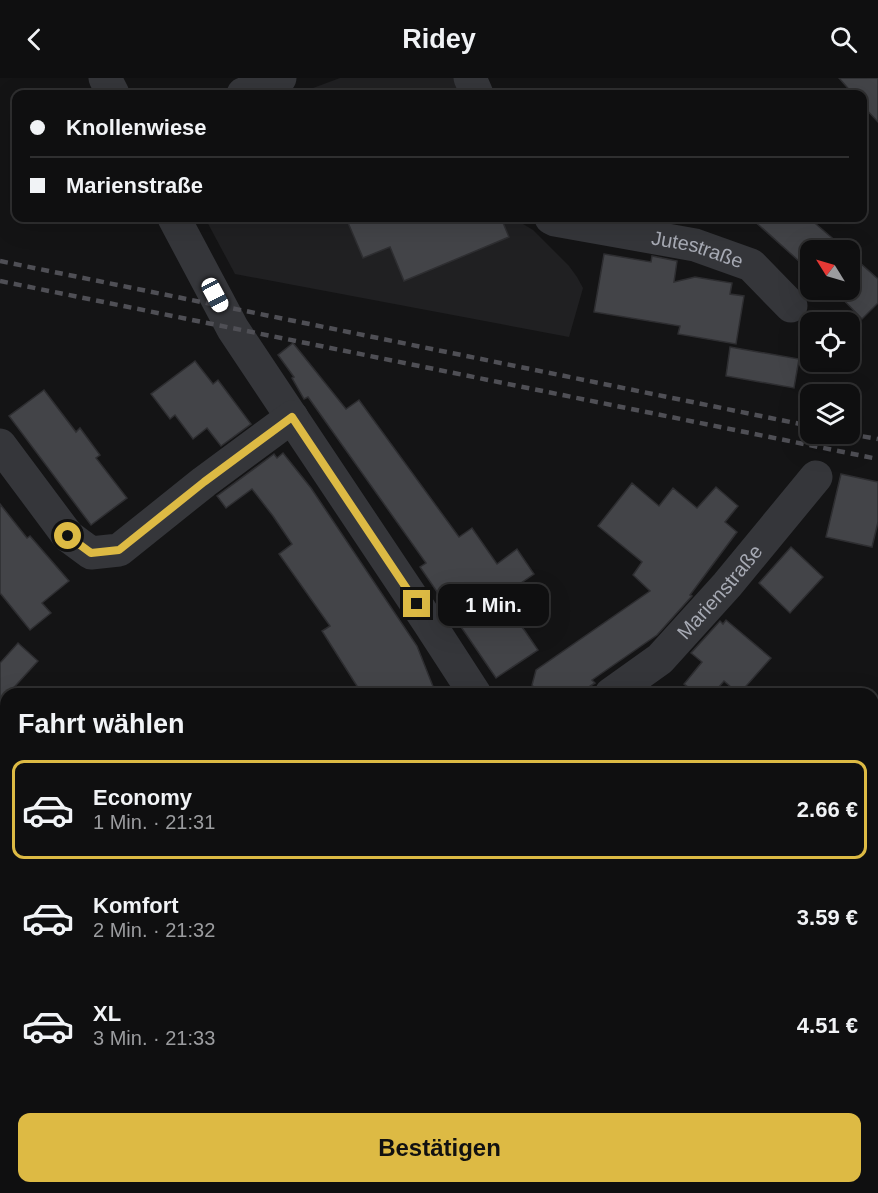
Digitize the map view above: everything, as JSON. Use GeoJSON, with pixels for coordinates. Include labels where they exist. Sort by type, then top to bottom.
{"type":"FeatureCollection","features":[{"type":"Feature","properties":{"kind":"street"},"geometry":{"type":"LineString","coordinates":[[252,90],[280,78]]}},
{"type":"Feature","properties":{"kind":"street"},"geometry":{"type":"LineString","coordinates":[[176,222],[233,329],[471,688]]}},
{"type":"Feature","properties":{"kind":"street","name":"Jutestraße"},"geometry":{"type":"LineString","coordinates":[[566,222],[695,245],[751,265],[791,306]]}},
{"type":"Feature","properties":{"kind":"street"},"geometry":{"type":"LineString","coordinates":[[0,445],[68,536],[91,553],[119,550],[204,482],[292,417]]}},
{"type":"Feature","properties":{"kind":"street","name":"Marienstraße"},"geometry":{"type":"LineString","coordinates":[[619,688],[660,659],[727,585],[816,477]]}},
{"type":"Feature","properties":{"kind":"shaded area"},"geometry":{"type":"Polygon","coordinates":[[[340,78],[454,78],[459,90],[308,90],[340,78]]]}},
{"type":"Feature","properties":{"kind":"shaded area"},"geometry":{"type":"Polygon","coordinates":[[[207,222],[520,222],[533,230],[569,266],[583,288],[569,337],[235,274],[207,222]]]}},
{"type":"Feature","properties":{"kind":"building"},"geometry":{"type":"Polygon","coordinates":[[[839,78],[878,78],[878,122],[867,110],[867,90],[850,90],[839,78]]]}},
{"type":"Feature","properties":{"kind":"building"},"geometry":{"type":"Polygon","coordinates":[[[348,222],[503,222],[509,237],[404,281],[390,247],[363,258],[348,222]]]}},
{"type":"Feature","properties":{"kind":"building"},"geometry":{"type":"Polygon","coordinates":[[[755,222],[814,222],[834,240],[800,240],[800,262],[755,222]]]}},
{"type":"Feature","properties":{"kind":"building"},"geometry":{"type":"Polygon","coordinates":[[[604,254],[651,262],[652,256],[677,261],[674,282],[695,277],[732,283],[730,294],[744,296],[736,344],[678,334],[680,326],[594,312],[604,254]]]}},
{"type":"Feature","properties":{"kind":"building"},"geometry":{"type":"Polygon","coordinates":[[[860,263],[878,279],[878,303],[862,319],[860,312],[855,312],[844,300],[860,300],[860,263]]]}},
{"type":"Feature","properties":{"kind":"building"},"geometry":{"type":"Polygon","coordinates":[[[293,343],[346,409],[359,400],[459,537],[472,528],[497,564],[517,549],[534,574],[499,598],[538,650],[496,678],[420,567],[426,563],[308,397],[304,399],[292,378],[294,377],[278,355],[293,343]]]}},
{"type":"Feature","properties":{"kind":"building"},"geometry":{"type":"Polygon","coordinates":[[[730,347],[799,359],[794,388],[726,376],[730,347]]]}},
{"type":"Feature","properties":{"kind":"building"},"geometry":{"type":"Polygon","coordinates":[[[195,361],[213,384],[218,380],[251,424],[221,446],[207,428],[193,439],[175,415],[170,419],[151,394],[195,361]]]}},
{"type":"Feature","properties":{"kind":"building"},"geometry":{"type":"Polygon","coordinates":[[[44,390],[76,432],[80,428],[100,455],[96,458],[127,498],[91,525],[9,416],[44,390]]]}},
{"type":"Feature","properties":{"kind":"building"},"geometry":{"type":"Polygon","coordinates":[[[283,453],[311,488],[417,646],[434,688],[358,688],[322,631],[330,626],[279,554],[292,544],[273,516],[252,489],[226,508],[217,496],[274,454],[277,458],[283,453]]]}},
{"type":"Feature","properties":{"kind":"building"},"geometry":{"type":"Polygon","coordinates":[[[841,474],[878,482],[878,522],[872,547],[826,537],[841,474]]]}},
{"type":"Feature","properties":{"kind":"building"},"geometry":{"type":"Polygon","coordinates":[[[632,483],[659,506],[673,488],[697,508],[716,487],[738,506],[725,522],[737,532],[690,595],[692,596],[657,635],[592,680],[595,683],[587,688],[534,688],[532,685],[536,670],[650,591],[633,575],[642,562],[598,526],[632,483]]]}},
{"type":"Feature","properties":{"kind":"building"},"geometry":{"type":"Polygon","coordinates":[[[0,504],[27,538],[30,536],[69,581],[42,603],[51,613],[30,630],[0,593],[0,504]]]}},
{"type":"Feature","properties":{"kind":"building"},"geometry":{"type":"Polygon","coordinates":[[[791,547],[823,577],[790,613],[759,583],[791,547]]]}},
{"type":"Feature","properties":{"kind":"building"},"geometry":{"type":"Polygon","coordinates":[[[726,620],[771,658],[744,688],[732,688],[724,681],[718,688],[690,688],[684,684],[702,662],[691,653],[720,621],[723,624],[726,620]]]}},
{"type":"Feature","properties":{"kind":"building"},"geometry":{"type":"Polygon","coordinates":[[[18,643],[38,661],[13,688],[0,688],[0,663],[18,643]]]}},
{"type":"Feature","properties":{"kind":"railway"},"geometry":{"type":"LineString","coordinates":[[0,261],[800,424]]}},
{"type":"Feature","properties":{"kind":"railway"},"geometry":{"type":"LineString","coordinates":[[0,281],[878,459]]}},
{"type":"Feature","properties":{"kind":"railway"},"geometry":{"type":"LineString","coordinates":[[860,436],[878,439]]}},
{"type":"Feature","properties":{"kind":"route"},"geometry":{"type":"LineString","coordinates":[[68,536],[91,553],[119,550],[204,482],[292,417],[417,604]]}}]}
